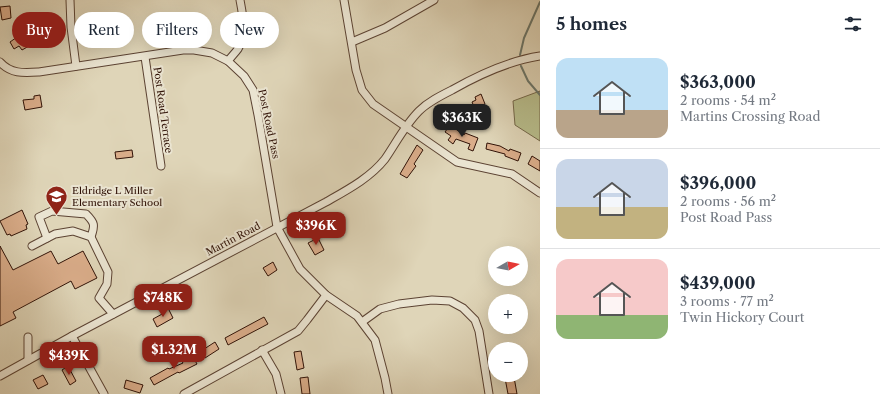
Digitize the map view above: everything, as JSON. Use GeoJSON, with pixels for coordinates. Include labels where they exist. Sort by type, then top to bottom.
{"type":"FeatureCollection","features":[{"type":"Feature","properties":{"kind":"street"},"geometry":{"type":"LineString","coordinates":[[70,0],[71,27],[76,66]]}},
{"type":"Feature","properties":{"kind":"street"},"geometry":{"type":"LineString","coordinates":[[228,61],[238,49],[244,32],[243,14],[240,0]]}},
{"type":"Feature","properties":{"kind":"street"},"geometry":{"type":"LineString","coordinates":[[344,0],[356,70],[362,90],[373,104],[457,162],[512,174],[540,193]]}},
{"type":"Feature","properties":{"kind":"street"},"geometry":{"type":"LineString","coordinates":[[352,42],[385,28],[434,0]]}},
{"type":"Feature","properties":{"kind":"street","name":"Post Road Pass"},"geometry":{"type":"LineString","coordinates":[[0,62],[6,68],[20,73],[39,72],[184,50],[212,53],[228,61],[244,76],[253,90],[278,227],[300,269],[326,294],[357,316],[374,340],[386,378],[388,394]]}},
{"type":"Feature","properties":{"kind":"street","name":"Martin Road"},"geometry":{"type":"LineString","coordinates":[[0,376],[113,314],[326,202],[365,178],[384,159],[406,126],[429,103],[473,78],[514,62],[540,56]]}},
{"type":"Feature","properties":{"kind":"street","name":"Post Road Terrace"},"geometry":{"type":"LineString","coordinates":[[145,57],[160,166]]}},
{"type":"Feature","properties":{"kind":"street"},"geometry":{"type":"LineString","coordinates":[[47,238],[39,217],[52,211],[86,214],[94,222],[91,237],[108,272],[107,284],[99,298],[113,314]]}},
{"type":"Feature","properties":{"kind":"street"},"geometry":{"type":"LineString","coordinates":[[32,246],[55,234],[73,231],[91,237]]}},
{"type":"Feature","properties":{"kind":"street"},"geometry":{"type":"LineString","coordinates":[[184,394],[298,331],[326,294]]}},
{"type":"Feature","properties":{"kind":"street"},"geometry":{"type":"LineString","coordinates":[[362,322],[380,308],[399,304],[432,300],[450,301],[463,308],[475,320],[479,330],[489,394]]}},
{"type":"Feature","properties":{"kind":"street"},"geometry":{"type":"LineString","coordinates":[[72,336],[104,394]]}},
{"type":"Feature","properties":{"kind":"street"},"geometry":{"type":"LineString","coordinates":[[28,337],[28,360]]}},
{"type":"Feature","properties":{"kind":"street"},"geometry":{"type":"LineString","coordinates":[[262,350],[276,374],[281,394]]}},
{"type":"Feature","properties":{"kind":"green space"},"geometry":{"type":"Polygon","coordinates":[[[540,91],[540,141],[515,125],[513,101],[540,91]]]}},
{"type":"Feature","properties":{"kind":"building"},"geometry":{"type":"Polygon","coordinates":[[[10,6],[11,18],[2,20],[0,7],[10,6]]]}},
{"type":"Feature","properties":{"kind":"building"},"geometry":{"type":"Polygon","coordinates":[[[481,94],[485,104],[475,109],[472,102],[476,100],[475,97],[481,94]]]}},
{"type":"Feature","properties":{"kind":"building"},"geometry":{"type":"Polygon","coordinates":[[[40,95],[42,107],[25,110],[23,100],[34,99],[34,96],[40,95]]]}},
{"type":"Feature","properties":{"kind":"building"},"geometry":{"type":"Polygon","coordinates":[[[450,125],[464,135],[465,133],[478,138],[473,151],[468,149],[470,144],[456,139],[453,144],[448,140],[451,136],[445,132],[450,125]]]}},
{"type":"Feature","properties":{"kind":"building"},"geometry":{"type":"Polygon","coordinates":[[[487,143],[500,146],[509,151],[510,149],[521,153],[518,161],[505,156],[505,154],[486,149],[487,143]]]}},
{"type":"Feature","properties":{"kind":"building"},"geometry":{"type":"Polygon","coordinates":[[[417,145],[423,150],[414,164],[416,166],[407,178],[400,174],[417,145]]]}},
{"type":"Feature","properties":{"kind":"building"},"geometry":{"type":"Polygon","coordinates":[[[132,150],[133,157],[116,159],[115,152],[132,150]]]}},
{"type":"Feature","properties":{"kind":"building"},"geometry":{"type":"Polygon","coordinates":[[[532,156],[540,161],[540,171],[528,164],[532,156]]]}},
{"type":"Feature","properties":{"kind":"building"},"geometry":{"type":"Polygon","coordinates":[[[22,210],[28,224],[26,225],[27,229],[11,236],[10,234],[7,235],[0,221],[22,210]]]}},
{"type":"Feature","properties":{"kind":"building"},"geometry":{"type":"Polygon","coordinates":[[[318,238],[324,250],[315,255],[308,243],[318,238]]]}},
{"type":"Feature","properties":{"kind":"building"},"geometry":{"type":"Polygon","coordinates":[[[0,246],[13,270],[51,251],[58,264],[83,251],[97,278],[75,289],[71,281],[13,312],[16,318],[0,326],[0,246]]]}},
{"type":"Feature","properties":{"kind":"building"},"geometry":{"type":"Polygon","coordinates":[[[273,262],[277,270],[268,276],[263,268],[273,262]]]}},
{"type":"Feature","properties":{"kind":"building"},"geometry":{"type":"Polygon","coordinates":[[[168,308],[173,318],[157,327],[153,319],[164,313],[162,310],[168,308]]]}},
{"type":"Feature","properties":{"kind":"building"},"geometry":{"type":"Polygon","coordinates":[[[264,317],[268,324],[228,345],[225,338],[264,317]]]}},
{"type":"Feature","properties":{"kind":"building"},"geometry":{"type":"Polygon","coordinates":[[[215,342],[219,349],[205,358],[201,351],[215,342]]]}},
{"type":"Feature","properties":{"kind":"building"},"geometry":{"type":"Polygon","coordinates":[[[301,351],[304,368],[297,370],[294,352],[301,351]]]}},
{"type":"Feature","properties":{"kind":"building"},"geometry":{"type":"Polygon","coordinates":[[[186,355],[189,360],[193,357],[197,364],[154,385],[150,378],[168,368],[169,369],[183,363],[180,358],[186,355]]]}},
{"type":"Feature","properties":{"kind":"building"},"geometry":{"type":"Polygon","coordinates":[[[68,366],[76,381],[70,385],[62,370],[68,366]]]}},
{"type":"Feature","properties":{"kind":"building"},"geometry":{"type":"Polygon","coordinates":[[[43,375],[48,384],[38,389],[33,380],[43,375]]]}},
{"type":"Feature","properties":{"kind":"building"},"geometry":{"type":"Polygon","coordinates":[[[308,377],[310,394],[302,394],[300,378],[308,377]]]}},
{"type":"Feature","properties":{"kind":"building"},"geometry":{"type":"Polygon","coordinates":[[[126,380],[143,385],[140,393],[124,388],[126,380]]]}},
{"type":"Feature","properties":{"kind":"building"},"geometry":{"type":"Polygon","coordinates":[[[506,382],[515,382],[517,394],[508,394],[506,382]]]}},
{"type":"Feature","properties":{"kind":"waterway"},"geometry":{"type":"LineString","coordinates":[[520,55],[524,38],[540,2]]}},
{"type":"Feature","properties":{"kind":"waterway"},"geometry":{"type":"LineString","coordinates":[[521,66],[528,81],[540,95]]}},
{"type":"Feature","properties":{"kind":"place","name":"Eldridge L Miller Elementary School"},"geometry":{"type":"Point","coordinates":[57,216]}}]}
